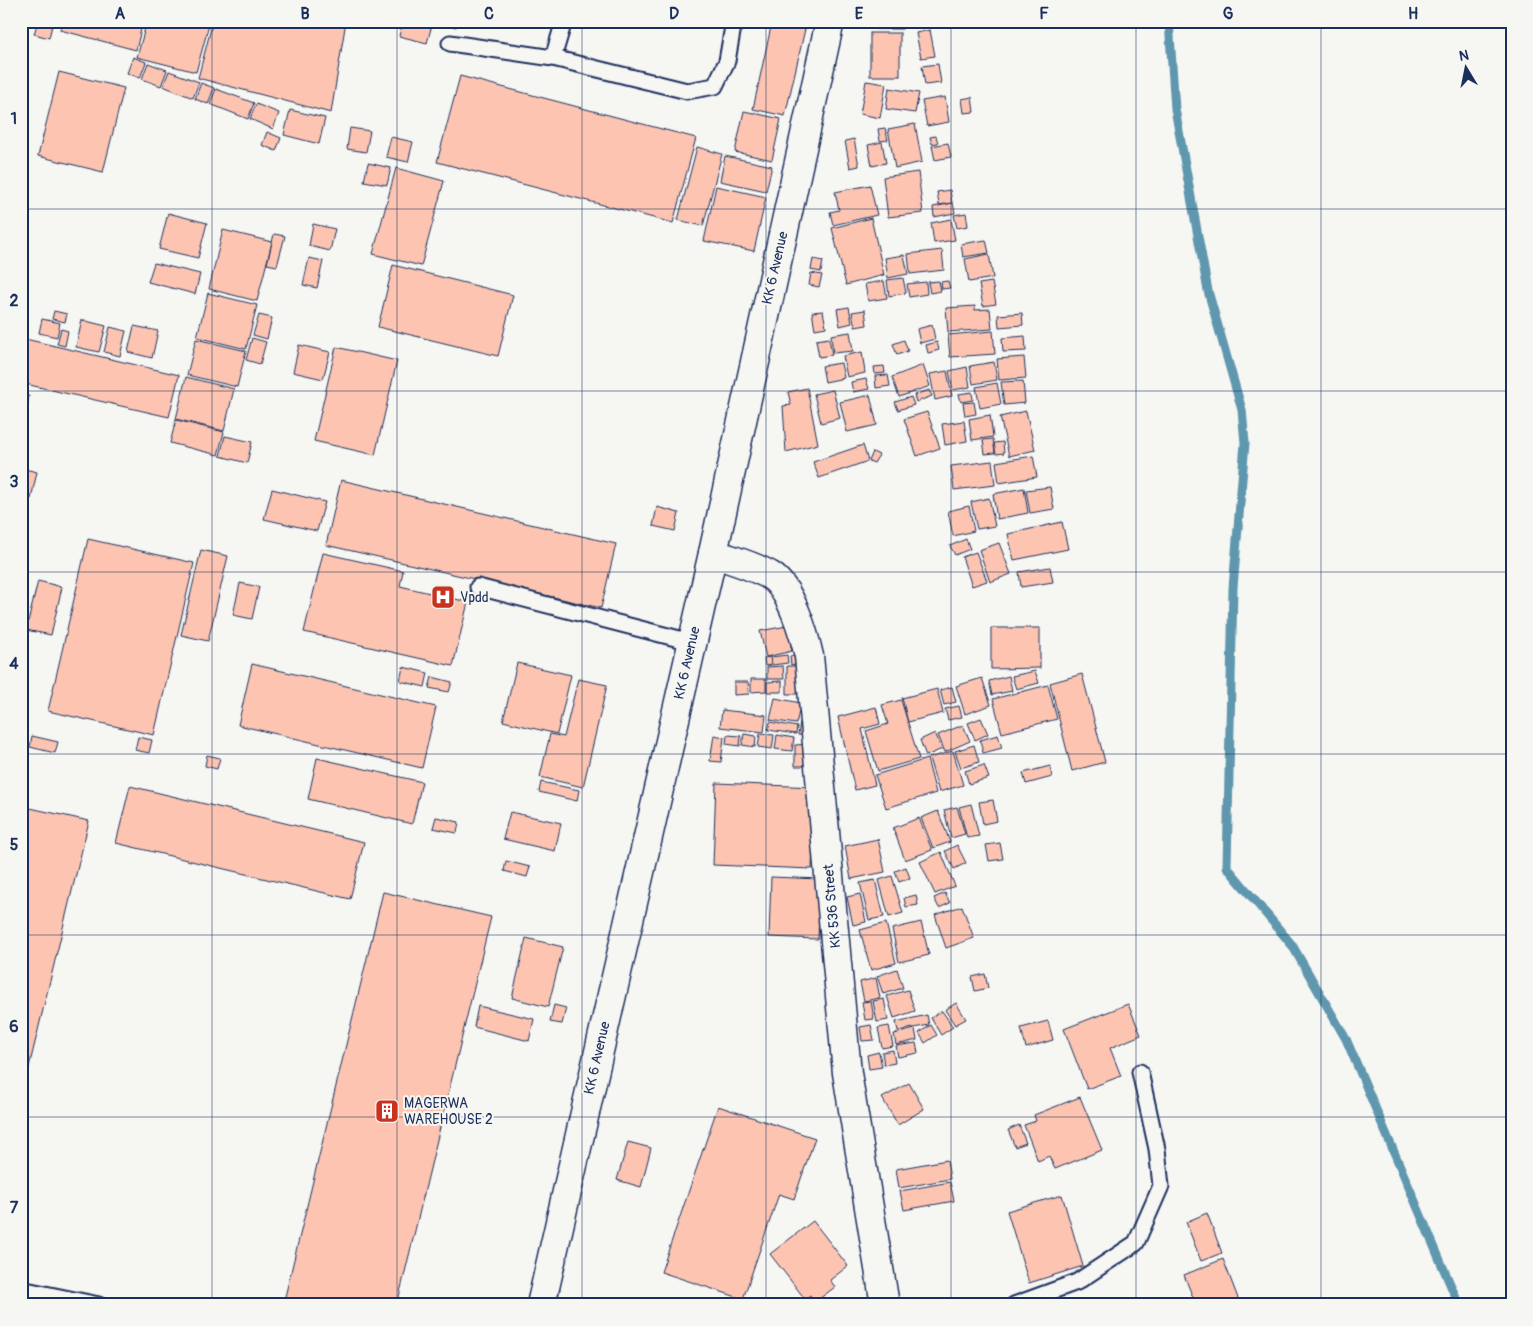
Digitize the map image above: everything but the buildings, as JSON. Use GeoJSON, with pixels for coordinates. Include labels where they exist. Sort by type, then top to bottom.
{"type":"FeatureCollection","features":[{"type":"Feature","properties":{"kind":"main road","name":"KK 6 Avenue"},"geometry":{"type":"LineString","coordinates":[[541,1305],[691,642],[713,553],[830,21]]}},
{"type":"Feature","properties":{"kind":"main road","name":"KK 536 Street"},"geometry":{"type":"LineString","coordinates":[[713,553],[772,576],[788,597],[803,631],[809,656],[847,1074],[885,1305]]}},
{"type":"Feature","properties":{"kind":"lane"},"geometry":{"type":"LineString","coordinates":[[553,58],[564,21]]}},
{"type":"Feature","properties":{"kind":"lane"},"geometry":{"type":"LineString","coordinates":[[450,43],[553,58],[688,90],[715,86],[728,61],[734,21]]}},
{"type":"Feature","properties":{"kind":"lane"},"geometry":{"type":"LineString","coordinates":[[478,587],[691,642]]}},
{"type":"Feature","properties":{"kind":"lane"},"geometry":{"type":"LineString","coordinates":[[1014,1305],[1077,1282],[1136,1243],[1161,1186],[1157,1149],[1140,1072]]}},
{"type":"Feature","properties":{"kind":"lane"},"geometry":{"type":"LineString","coordinates":[[21,1289],[99,1305]]}},
{"type":"Feature","properties":{"kind":"waterway"},"geometry":{"type":"LineString","coordinates":[[1169,21],[1175,109],[1208,291],[1242,410],[1245,443],[1233,588],[1227,867],[1292,945],[1346,1039],[1459,1305]]}},
{"type":"Feature","properties":{"kind":"place","name":"Vpdd"},"geometry":{"type":"Point","coordinates":[443,597]}},
{"type":"Feature","properties":{"kind":"place","name":"MAGERWA WAREHOUSE 2"},"geometry":{"type":"Point","coordinates":[387,1111]}}]}
